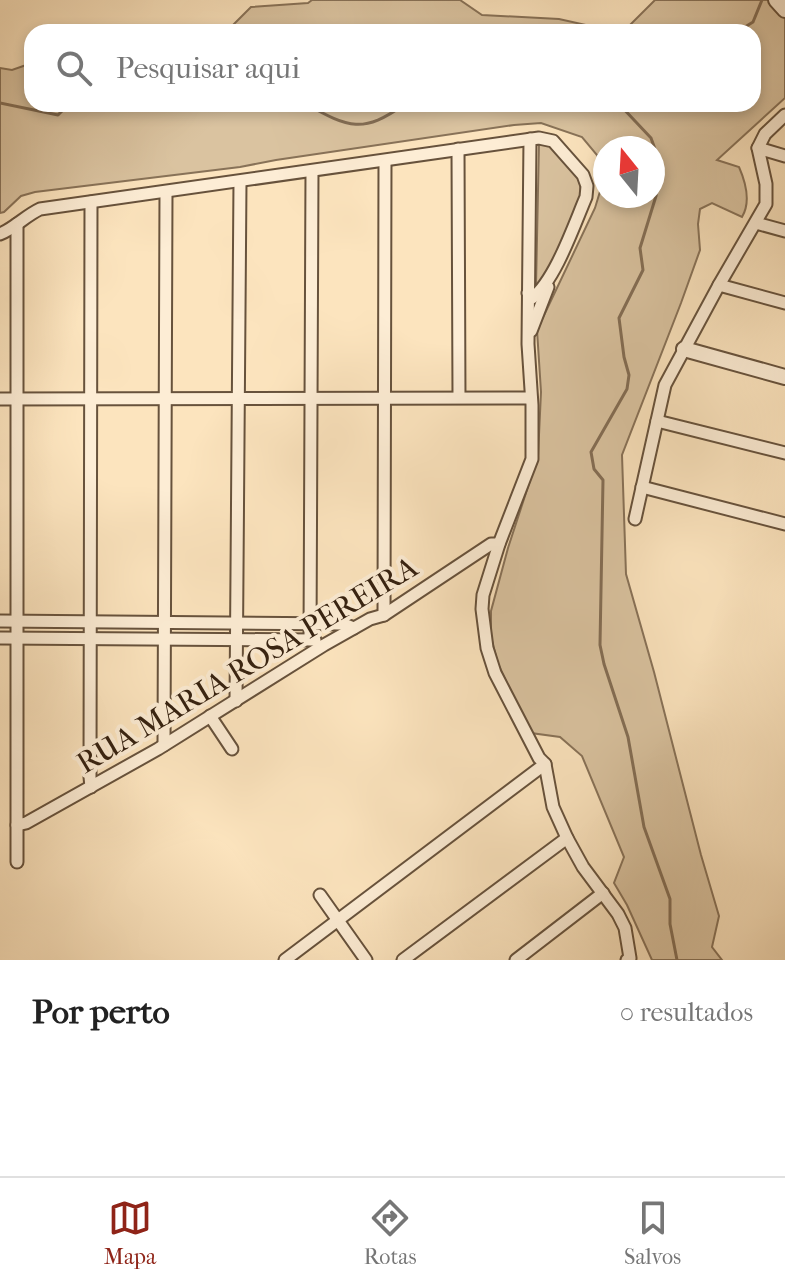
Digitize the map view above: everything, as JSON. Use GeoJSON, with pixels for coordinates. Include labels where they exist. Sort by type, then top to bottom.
{"type":"FeatureCollection","features":[{"type":"Feature","properties":{"kind":"street"},"geometry":{"type":"LineString","coordinates":[[635,519],[665,385],[766,204],[766,184],[758,148],[765,134],[785,115]]}},
{"type":"Feature","properties":{"kind":"street"},"geometry":{"type":"LineString","coordinates":[[530,139],[528,337],[532,459],[483,595],[483,622],[495,673],[545,764],[553,807],[567,838],[625,928],[628,959]]}},
{"type":"Feature","properties":{"kind":"street"},"geometry":{"type":"LineString","coordinates":[[0,234],[40,209],[530,139],[553,141],[583,175],[587,186],[586,197],[551,275],[528,337]]}},
{"type":"Feature","properties":{"kind":"street"},"geometry":{"type":"LineString","coordinates":[[758,148],[785,156]]}},
{"type":"Feature","properties":{"kind":"street"},"geometry":{"type":"LineString","coordinates":[[458,149],[459,397]]}},
{"type":"Feature","properties":{"kind":"street"},"geometry":{"type":"LineString","coordinates":[[384,615],[385,161]]}},
{"type":"Feature","properties":{"kind":"street"},"geometry":{"type":"LineString","coordinates":[[310,639],[312,171]]}},
{"type":"Feature","properties":{"kind":"street"},"geometry":{"type":"LineString","coordinates":[[236,701],[240,182]]}},
{"type":"Feature","properties":{"kind":"street"},"geometry":{"type":"LineString","coordinates":[[164,745],[166,192]]}},
{"type":"Feature","properties":{"kind":"street"},"geometry":{"type":"LineString","coordinates":[[91,202],[91,787]]}},
{"type":"Feature","properties":{"kind":"street"},"geometry":{"type":"LineString","coordinates":[[756,223],[785,231]]}},
{"type":"Feature","properties":{"kind":"street"},"geometry":{"type":"LineString","coordinates":[[17,224],[17,862]]}},
{"type":"Feature","properties":{"kind":"street"},"geometry":{"type":"LineString","coordinates":[[528,293],[530,298],[537,295],[551,275]]}},
{"type":"Feature","properties":{"kind":"street"},"geometry":{"type":"LineString","coordinates":[[719,285],[785,303]]}},
{"type":"Feature","properties":{"kind":"street"},"geometry":{"type":"LineString","coordinates":[[684,349],[785,377]]}},
{"type":"Feature","properties":{"kind":"street"},"geometry":{"type":"LineString","coordinates":[[0,399],[531,398]]}},
{"type":"Feature","properties":{"kind":"street"},"geometry":{"type":"LineString","coordinates":[[657,421],[785,453]]}},
{"type":"Feature","properties":{"kind":"street"},"geometry":{"type":"LineString","coordinates":[[642,487],[785,524]]}},
{"type":"Feature","properties":{"kind":"street","name":"RUA MARIA ROSA PEREIRA"},"geometry":{"type":"LineString","coordinates":[[17,825],[26,823],[164,745],[324,645],[370,619],[384,615],[491,544],[499,544]]}},
{"type":"Feature","properties":{"kind":"street"},"geometry":{"type":"LineString","coordinates":[[0,621],[344,624],[354,628]]}},
{"type":"Feature","properties":{"kind":"street"},"geometry":{"type":"LineString","coordinates":[[0,638],[310,639],[324,645]]}},
{"type":"Feature","properties":{"kind":"street"},"geometry":{"type":"LineString","coordinates":[[210,716],[232,749]]}},
{"type":"Feature","properties":{"kind":"street"},"geometry":{"type":"LineString","coordinates":[[285,960],[545,764]]}},
{"type":"Feature","properties":{"kind":"street"},"geometry":{"type":"LineString","coordinates":[[403,960],[567,838]]}},
{"type":"Feature","properties":{"kind":"street"},"geometry":{"type":"LineString","coordinates":[[516,960],[603,893]]}},
{"type":"Feature","properties":{"kind":"street"},"geometry":{"type":"LineString","coordinates":[[320,895],[366,960]]}},
{"type":"Feature","properties":{"kind":"shaded area"},"geometry":{"type":"Polygon","coordinates":[[[312,0],[460,0],[482,15],[559,19],[581,24],[234,24],[251,7],[308,3],[312,0]]]}},
{"type":"Feature","properties":{"kind":"shaded area"},"geometry":{"type":"Polygon","coordinates":[[[655,0],[785,0],[785,98],[717,160],[739,167],[746,192],[745,211],[742,217],[712,203],[700,209],[700,250],[622,455],[626,574],[719,916],[712,947],[722,960],[652,960],[614,883],[624,857],[582,756],[560,737],[531,733],[498,664],[491,637],[491,611],[538,456],[541,392],[537,330],[595,208],[665,208],[665,136],[593,136],[593,150],[582,137],[541,123],[514,125],[240,167],[35,192],[21,196],[0,213],[0,68],[12,70],[24,66],[24,112],[761,112],[761,24],[631,24],[655,0]]]}},
{"type":"Feature","properties":{"kind":"shaded area"},"geometry":{"type":"Polygon","coordinates":[[[539,143],[554,149],[568,161],[578,178],[581,194],[543,288],[537,289],[536,286],[539,143]]]}},
{"type":"Feature","properties":{"kind":"waterway"},"geometry":{"type":"LineString","coordinates":[[750,24],[762,0]]}},
{"type":"Feature","properties":{"kind":"waterway"},"geometry":{"type":"LineString","coordinates":[[0,103],[24,108]]}},
{"type":"Feature","properties":{"kind":"waterway"},"geometry":{"type":"LineString","coordinates":[[44,112],[58,115],[61,112]]}},
{"type":"Feature","properties":{"kind":"waterway"},"geometry":{"type":"LineString","coordinates":[[322,112],[356,124],[367,124],[393,112]]}},
{"type":"Feature","properties":{"kind":"waterway"},"geometry":{"type":"LineString","coordinates":[[627,112],[651,138],[660,163],[656,196],[640,248],[643,270],[619,318],[629,375],[627,389],[591,452],[594,469],[603,480],[600,645],[628,737],[644,827],[670,899],[670,924],[677,960]]}}]}
